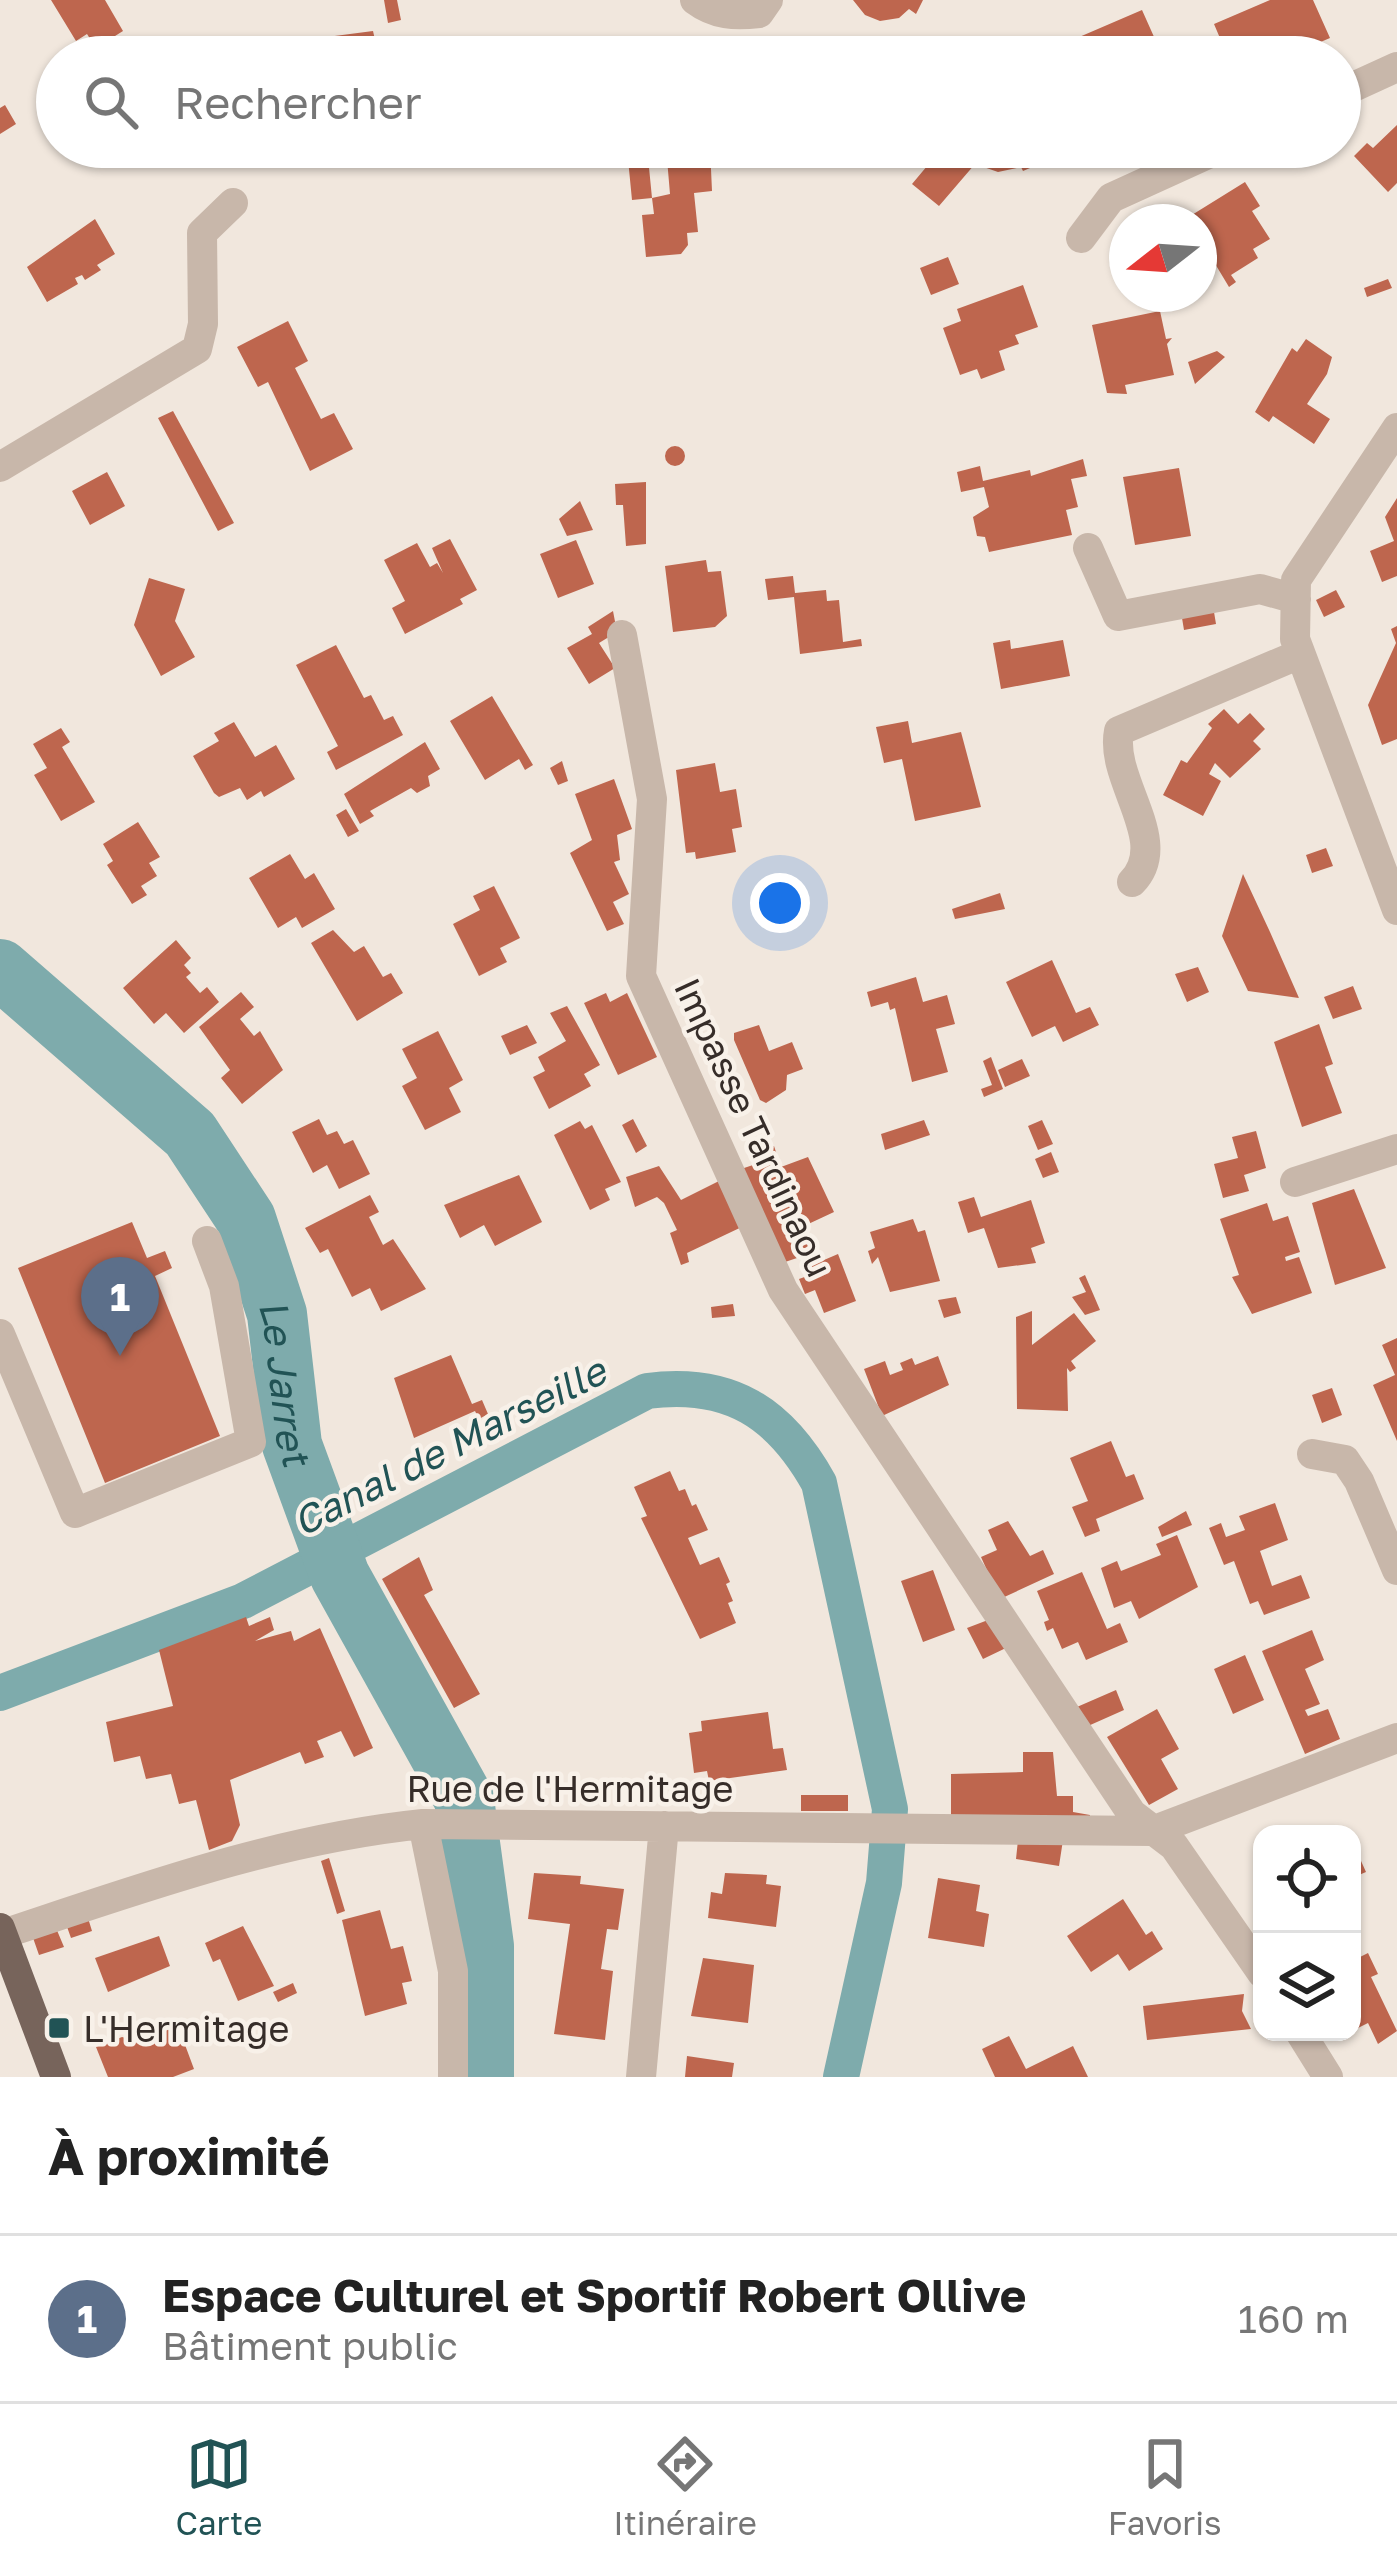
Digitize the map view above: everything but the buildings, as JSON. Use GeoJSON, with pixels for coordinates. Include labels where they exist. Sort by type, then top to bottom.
{"type":"FeatureCollection","features":[{"type":"Feature","properties":{"kind":"main road"},"geometry":{"type":"LineString","coordinates":[[1,1933],[56,2077]]}},
{"type":"Feature","properties":{"kind":"street"},"geometry":{"type":"LineString","coordinates":[[695,0],[718,13],[739,15],[759,13],[768,0]]}},
{"type":"Feature","properties":{"kind":"street"},"geometry":{"type":"LineString","coordinates":[[1361,84],[1397,68]]}},
{"type":"Feature","properties":{"kind":"street"},"geometry":{"type":"LineString","coordinates":[[1081,238],[1111,198],[1177,168]]}},
{"type":"Feature","properties":{"kind":"street"},"geometry":{"type":"LineString","coordinates":[[0,467],[196,349],[203,325],[202,233],[233,203]]}},
{"type":"Feature","properties":{"kind":"street"},"geometry":{"type":"LineString","coordinates":[[1397,428],[1296,580],[1298,646],[1386,848],[1397,910]]}},
{"type":"Feature","properties":{"kind":"street"},"geometry":{"type":"LineString","coordinates":[[1088,548],[1118,616],[1260,590],[1296,599]]}},
{"type":"Feature","properties":{"kind":"street","name":"Impasse Tardinaou"},"geometry":{"type":"LineString","coordinates":[[622,635],[652,799],[641,976],[783,1289],[1132,1814],[1174,1846],[1253,1960]]}},
{"type":"Feature","properties":{"kind":"street"},"geometry":{"type":"LineString","coordinates":[[1132,882],[1145,868],[1149,849],[1114,756],[1119,731],[1298,646]]}},
{"type":"Feature","properties":{"kind":"street"},"geometry":{"type":"LineString","coordinates":[[1294,1182],[1397,1149]]}},
{"type":"Feature","properties":{"kind":"street"},"geometry":{"type":"LineString","coordinates":[[0,1334],[75,1514],[251,1442],[224,1286],[207,1241]]}},
{"type":"Feature","properties":{"kind":"street"},"geometry":{"type":"LineString","coordinates":[[1312,1454],[1345,1460],[1360,1481],[1397,1570]]}},
{"type":"Feature","properties":{"kind":"street"},"geometry":{"type":"LineString","coordinates":[[1152,1831],[1397,1738]]}},
{"type":"Feature","properties":{"kind":"street"},"geometry":{"type":"LineString","coordinates":[[429,1824],[453,1971],[453,2077]]}},
{"type":"Feature","properties":{"kind":"street","name":"Rue de l'Hermitage"},"geometry":{"type":"LineString","coordinates":[[1,1933],[193,1871],[317,1838],[429,1824],[1152,1831]]}},
{"type":"Feature","properties":{"kind":"street"},"geometry":{"type":"LineString","coordinates":[[641,2077],[664,1826]]}},
{"type":"Feature","properties":{"kind":"street"},"geometry":{"type":"LineString","coordinates":[[1306,2041],[1328,2077]]}},
{"type":"Feature","properties":{"kind":"waterway","name":"Le Jarret"},"geometry":{"type":"LineString","coordinates":[[0,969],[190,1134],[246,1219],[277,1314],[292,1445],[340,1576],[464,1799],[484,1946],[484,2077]]}},
{"type":"Feature","properties":{"kind":"waterway","name":"Canal de Marseille"},"geometry":{"type":"LineString","coordinates":[[0,1693],[243,1601],[647,1391],[703,1391],[750,1407],[787,1438],[819,1483],[890,1809],[884,1883],[841,2077]]}},
{"type":"Feature","properties":{"kind":"place","name":"Espace Culturel et Sportif Robert Ollive"},"geometry":{"type":"Point","coordinates":[120,1356]}},
{"type":"Feature","properties":{"kind":"place","name":"L'Hermitage"},"geometry":{"type":"Point","coordinates":[59,2028]}}]}
